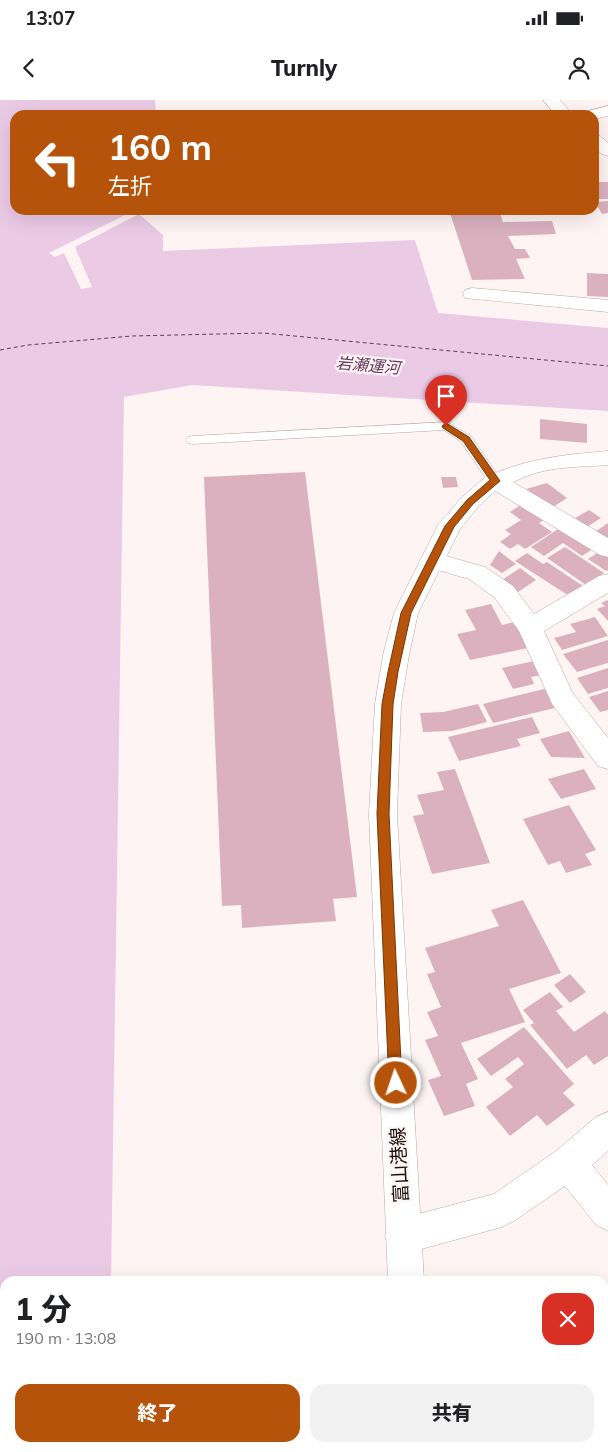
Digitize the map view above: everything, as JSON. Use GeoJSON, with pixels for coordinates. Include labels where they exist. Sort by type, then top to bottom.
{"type":"FeatureCollection","features":[{"type":"Feature","properties":{"kind":"street"},"geometry":{"type":"LineString","coordinates":[[551,100],[560,110]]}},
{"type":"Feature","properties":{"kind":"street"},"geometry":{"type":"LineString","coordinates":[[472,294],[608,306]]}},
{"type":"Feature","properties":{"kind":"street","name":"富山港線"},"geometry":{"type":"LineString","coordinates":[[406,1276],[383,814],[388,704],[396,655],[406,613],[450,526],[470,502],[495,481],[524,469],[556,462],[608,458]]}},
{"type":"Feature","properties":{"kind":"street"},"geometry":{"type":"LineString","coordinates":[[495,481],[608,549]]}},
{"type":"Feature","properties":{"kind":"street"},"geometry":{"type":"LineString","coordinates":[[432,560],[476,573],[504,592],[530,628],[561,697],[608,758]]}},
{"type":"Feature","properties":{"kind":"street"},"geometry":{"type":"LineString","coordinates":[[530,628],[608,582]]}},
{"type":"Feature","properties":{"kind":"street"},"geometry":{"type":"LineString","coordinates":[[403,1236],[502,1209],[568,1163],[608,1129]]}},
{"type":"Feature","properties":{"kind":"street"},"geometry":{"type":"LineString","coordinates":[[568,1163],[608,1213]]}},
{"type":"Feature","properties":{"kind":"lane"},"geometry":{"type":"LineString","coordinates":[[193,440],[446,426],[466,439],[495,481]]}},
{"type":"Feature","properties":{"kind":"water","name":"岩瀬運河"},"geometry":{"type":"Polygon","coordinates":[[[0,100],[155,100],[156,110],[10,110],[10,215],[125,215],[49,253],[55,257],[64,253],[81,289],[92,287],[75,247],[137,215],[140,215],[163,235],[163,251],[415,240],[438,313],[608,328],[608,411],[192,385],[124,397],[111,1276],[0,1276],[0,100]]]}},
{"type":"Feature","properties":{"kind":"building"},"geometry":{"type":"Polygon","coordinates":[[[599,182],[608,182],[608,199],[599,199],[599,182]]]}},
{"type":"Feature","properties":{"kind":"building"},"geometry":{"type":"Polygon","coordinates":[[[608,201],[608,213],[602,214],[599,209],[599,202],[608,201]]]}},
{"type":"Feature","properties":{"kind":"building"},"geometry":{"type":"Polygon","coordinates":[[[451,215],[501,215],[503,222],[552,221],[556,234],[508,236],[515,249],[525,249],[530,258],[516,259],[525,279],[472,280],[451,215]]]}},
{"type":"Feature","properties":{"kind":"building"},"geometry":{"type":"Polygon","coordinates":[[[587,273],[608,274],[608,297],[587,296],[587,273]]]}},
{"type":"Feature","properties":{"kind":"building"},"geometry":{"type":"Polygon","coordinates":[[[540,419],[587,424],[587,443],[540,439],[540,419]]]}},
{"type":"Feature","properties":{"kind":"building"},"geometry":{"type":"Polygon","coordinates":[[[305,472],[357,897],[333,899],[336,921],[242,928],[241,905],[222,906],[204,477],[305,472]]]}},
{"type":"Feature","properties":{"kind":"building"},"geometry":{"type":"Polygon","coordinates":[[[441,477],[456,477],[458,487],[443,488],[441,477]]]}},
{"type":"Feature","properties":{"kind":"building"},"geometry":{"type":"Polygon","coordinates":[[[547,483],[567,498],[553,507],[526,489],[547,483]]]}},
{"type":"Feature","properties":{"kind":"building"},"geometry":{"type":"Polygon","coordinates":[[[525,502],[547,518],[539,523],[552,532],[525,549],[518,544],[510,549],[500,542],[511,534],[505,530],[521,520],[510,512],[525,502]]]}},
{"type":"Feature","properties":{"kind":"building"},"geometry":{"type":"Polygon","coordinates":[[[589,510],[601,518],[587,527],[575,518],[589,510]]]}},
{"type":"Feature","properties":{"kind":"building"},"geometry":{"type":"Polygon","coordinates":[[[608,523],[608,540],[595,532],[608,523]]]}},
{"type":"Feature","properties":{"kind":"building"},"geometry":{"type":"Polygon","coordinates":[[[564,525],[596,547],[582,556],[563,543],[544,556],[531,547],[564,525]]]}},
{"type":"Feature","properties":{"kind":"building"},"geometry":{"type":"Polygon","coordinates":[[[565,547],[604,573],[586,585],[547,558],[565,547]]]}},
{"type":"Feature","properties":{"kind":"building"},"geometry":{"type":"Polygon","coordinates":[[[602,550],[608,554],[608,570],[606,571],[588,559],[602,550]]]}},
{"type":"Feature","properties":{"kind":"building"},"geometry":{"type":"Polygon","coordinates":[[[499,551],[516,564],[502,573],[490,565],[499,551]]]}},
{"type":"Feature","properties":{"kind":"building"},"geometry":{"type":"Polygon","coordinates":[[[527,553],[543,564],[547,562],[583,586],[569,596],[515,561],[527,553]]]}},
{"type":"Feature","properties":{"kind":"building"},"geometry":{"type":"Polygon","coordinates":[[[520,568],[536,580],[518,592],[502,580],[520,568]]]}},
{"type":"Feature","properties":{"kind":"building"},"geometry":{"type":"Polygon","coordinates":[[[608,600],[608,621],[597,609],[605,606],[601,603],[608,600]]]}},
{"type":"Feature","properties":{"kind":"building"},"geometry":{"type":"Polygon","coordinates":[[[491,604],[502,625],[514,622],[528,648],[470,660],[457,634],[476,630],[465,610],[491,604]]]}},
{"type":"Feature","properties":{"kind":"building"},"geometry":{"type":"Polygon","coordinates":[[[595,617],[608,636],[562,650],[554,638],[576,632],[570,624],[595,617]]]}},
{"type":"Feature","properties":{"kind":"building"},"geometry":{"type":"Polygon","coordinates":[[[608,640],[608,663],[577,672],[563,654],[608,640]]]}},
{"type":"Feature","properties":{"kind":"building"},"geometry":{"type":"Polygon","coordinates":[[[534,661],[542,675],[531,677],[534,684],[513,689],[502,668],[534,661]]]}},
{"type":"Feature","properties":{"kind":"building"},"geometry":{"type":"Polygon","coordinates":[[[608,668],[608,688],[588,694],[577,678],[608,668]]]}},
{"type":"Feature","properties":{"kind":"building"},"geometry":{"type":"Polygon","coordinates":[[[548,688],[559,707],[493,723],[483,704],[548,688]]]}},
{"type":"Feature","properties":{"kind":"building"},"geometry":{"type":"Polygon","coordinates":[[[608,691],[608,710],[600,712],[589,697],[608,691]]]}},
{"type":"Feature","properties":{"kind":"building"},"geometry":{"type":"Polygon","coordinates":[[[478,704],[487,722],[452,731],[423,732],[420,713],[443,712],[478,704]]]}},
{"type":"Feature","properties":{"kind":"building"},"geometry":{"type":"Polygon","coordinates":[[[532,717],[540,733],[517,739],[521,746],[459,761],[448,737],[532,717]]]}},
{"type":"Feature","properties":{"kind":"building"},"geometry":{"type":"Polygon","coordinates":[[[569,731],[585,758],[551,757],[540,739],[569,731]]]}},
{"type":"Feature","properties":{"kind":"building"},"geometry":{"type":"Polygon","coordinates":[[[455,769],[490,863],[432,874],[413,816],[424,814],[417,795],[444,790],[437,772],[455,769]]]}},
{"type":"Feature","properties":{"kind":"building"},"geometry":{"type":"Polygon","coordinates":[[[584,769],[596,789],[561,799],[548,779],[584,769]]]}},
{"type":"Feature","properties":{"kind":"building"},"geometry":{"type":"Polygon","coordinates":[[[569,805],[596,850],[585,854],[592,865],[566,873],[560,861],[548,865],[523,819],[569,805]]]}},
{"type":"Feature","properties":{"kind":"building"},"geometry":{"type":"Polygon","coordinates":[[[523,900],[561,973],[509,989],[525,1022],[461,1043],[478,1079],[466,1084],[475,1106],[444,1116],[428,1080],[441,1076],[425,1040],[438,1036],[427,1012],[441,1007],[427,974],[435,972],[425,948],[499,926],[491,910],[523,900]]]}},
{"type":"Feature","properties":{"kind":"building"},"geometry":{"type":"Polygon","coordinates":[[[570,974],[586,992],[570,1003],[554,985],[570,974]]]}},
{"type":"Feature","properties":{"kind":"building"},"geometry":{"type":"Polygon","coordinates":[[[550,992],[563,1007],[556,1011],[574,1032],[605,1011],[608,1015],[608,1056],[594,1065],[586,1055],[567,1069],[530,1025],[534,1023],[523,1010],[550,992]]]}},
{"type":"Feature","properties":{"kind":"building"},"geometry":{"type":"Polygon","coordinates":[[[524,1027],[574,1084],[563,1093],[575,1105],[547,1126],[537,1115],[510,1136],[486,1107],[513,1087],[505,1079],[524,1064],[518,1057],[491,1076],[477,1059],[524,1027]]]}},
{"type":"Feature","properties":{"kind":"ferry route"},"geometry":{"type":"LineString","coordinates":[[0,350],[28,345],[132,336],[263,333],[608,366]]}},
{"type":"Feature","properties":{"kind":"route"},"geometry":{"type":"LineString","coordinates":[[396,1083],[383,814],[388,704],[393,672],[406,613],[450,526],[470,502],[495,481],[466,439],[446,426]]}}]}
